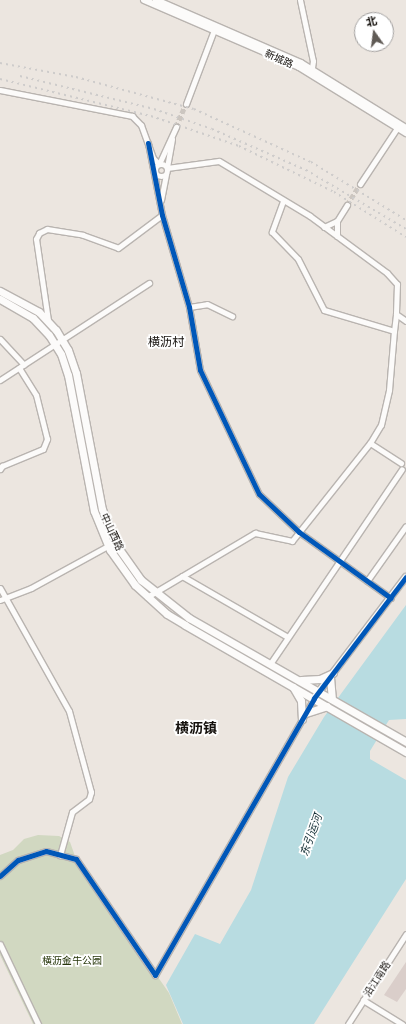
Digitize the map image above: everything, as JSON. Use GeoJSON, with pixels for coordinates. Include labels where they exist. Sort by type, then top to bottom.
{"type":"FeatureCollection","features":[{"type":"Feature","properties":{"kind":"main road","name":"中山西路"},"geometry":{"type":"LineString","coordinates":[[0,291],[29,305],[48,320],[62,340],[76,373],[97,488],[115,542],[128,564],[154,593],[189,618],[406,742]]}},
{"type":"Feature","properties":{"kind":"main road","name":"中山西路"},"geometry":{"type":"LineString","coordinates":[[0,299],[34,318],[55,344],[68,375],[94,511],[108,546],[122,568],[147,598],[185,625],[406,752]]}},
{"type":"Feature","properties":{"kind":"main road"},"geometry":{"type":"LineString","coordinates":[[296,679],[316,680],[331,675],[332,699]]}},
{"type":"Feature","properties":{"kind":"main road"},"geometry":{"type":"LineString","coordinates":[[292,686],[301,701],[304,716],[327,706]]}},
{"type":"Feature","properties":{"kind":"street","name":"新城路"},"geometry":{"type":"LineString","coordinates":[[144,0],[312,72],[406,134]]}},
{"type":"Feature","properties":{"kind":"street","name":"新城路"},"geometry":{"type":"LineString","coordinates":[[156,0],[312,72],[406,128]]}},
{"type":"Feature","properties":{"kind":"street"},"geometry":{"type":"LineString","coordinates":[[300,0],[312,72]]}},
{"type":"Feature","properties":{"kind":"street"},"geometry":{"type":"LineString","coordinates":[[186,104],[214,30]]}},
{"type":"Feature","properties":{"kind":"street"},"geometry":{"type":"LineString","coordinates":[[0,90],[132,116],[142,125],[154,160],[167,171]]}},
{"type":"Feature","properties":{"kind":"street"},"geometry":{"type":"LineString","coordinates":[[176,127],[172,139],[155,172],[162,215],[189,307],[200,370],[255,486],[266,502],[299,532],[391,598]]}},
{"type":"Feature","properties":{"kind":"street"},"geometry":{"type":"LineString","coordinates":[[360,184],[397,128]]}},
{"type":"Feature","properties":{"kind":"street"},"geometry":{"type":"LineString","coordinates":[[160,205],[172,139]]}},
{"type":"Feature","properties":{"kind":"street"},"geometry":{"type":"LineString","coordinates":[[147,598],[255,533],[292,541],[370,443],[381,424],[387,401],[398,289],[393,278],[337,236],[219,161],[167,171],[159,176],[150,163],[148,144]]}},
{"type":"Feature","properties":{"kind":"street"},"geometry":{"type":"LineString","coordinates":[[283,201],[272,232],[298,259],[320,306],[394,330]]}},
{"type":"Feature","properties":{"kind":"street"},"geometry":{"type":"LineString","coordinates":[[337,236],[337,221],[347,205]]}},
{"type":"Feature","properties":{"kind":"street"},"geometry":{"type":"LineString","coordinates":[[48,320],[36,239],[39,234],[46,229],[83,235],[118,248],[162,215]]}},
{"type":"Feature","properties":{"kind":"street"},"geometry":{"type":"LineString","coordinates":[[324,227],[337,221]]}},
{"type":"Feature","properties":{"kind":"street"},"geometry":{"type":"LineString","coordinates":[[0,380],[149,283]]}},
{"type":"Feature","properties":{"kind":"street"},"geometry":{"type":"LineString","coordinates":[[189,307],[207,304],[232,316]]}},
{"type":"Feature","properties":{"kind":"street"},"geometry":{"type":"LineString","coordinates":[[396,314],[406,321]]}},
{"type":"Feature","properties":{"kind":"street"},"geometry":{"type":"LineString","coordinates":[[0,339],[22,366],[36,395],[47,439],[43,449],[2,466],[0,469]]}},
{"type":"Feature","properties":{"kind":"street"},"geometry":{"type":"LineString","coordinates":[[270,664],[286,636],[338,560],[404,470],[404,462],[370,443]]}},
{"type":"Feature","properties":{"kind":"street"},"geometry":{"type":"LineString","coordinates":[[367,581],[406,526]]}},
{"type":"Feature","properties":{"kind":"street"},"geometry":{"type":"LineString","coordinates":[[3,599],[32,588],[115,542]]}},
{"type":"Feature","properties":{"kind":"street"},"geometry":{"type":"LineString","coordinates":[[182,576],[286,636]]}},
{"type":"Feature","properties":{"kind":"street"},"geometry":{"type":"LineString","coordinates":[[0,876],[18,860],[46,851],[76,859],[155,975],[314,698],[406,577]]}},
{"type":"Feature","properties":{"kind":"street"},"geometry":{"type":"LineString","coordinates":[[0,588],[3,599],[69,711],[91,792],[90,799],[72,812],[60,855]]}},
{"type":"Feature","properties":{"kind":"street","name":"沿江南路"},"geometry":{"type":"LineString","coordinates":[[348,1024],[406,934]]}},
{"type":"Feature","properties":{"kind":"street"},"geometry":{"type":"LineString","coordinates":[[0,944],[38,1024]]}},
{"type":"Feature","properties":{"kind":"street"},"geometry":{"type":"LineString","coordinates":[[363,1000],[402,1024]]}},
{"type":"Feature","properties":{"kind":"green space","name":"横沥金牛公园"},"geometry":{"type":"Polygon","coordinates":[[[38,835],[59,836],[70,842],[76,859],[169,993],[182,1024],[33,1024],[0,955],[0,855],[13,850],[24,839],[38,835]]]}},
{"type":"Feature","properties":{"kind":"water","name":"东引运河"},"geometry":{"type":"Polygon","coordinates":[[[406,605],[406,719],[389,720],[370,751],[370,759],[406,780],[406,879],[314,1024],[183,1024],[166,985],[195,934],[220,944],[251,890],[288,777],[324,717],[406,605]]]}},
{"type":"Feature","properties":{"kind":"building"},"geometry":{"type":"Polygon","coordinates":[[[406,962],[406,989],[397,1002],[384,995],[406,962]]]}},
{"type":"Feature","properties":{"kind":"tunnel"},"geometry":{"type":"LineString","coordinates":[[176,127],[186,104]]}},
{"type":"Feature","properties":{"kind":"tunnel"},"geometry":{"type":"LineString","coordinates":[[347,205],[360,184]]}},
{"type":"Feature","properties":{"kind":"railway"},"geometry":{"type":"LineString","coordinates":[[0,63],[76,77],[194,109],[311,162],[406,220]]}},
{"type":"Feature","properties":{"kind":"railway"},"geometry":{"type":"LineString","coordinates":[[20,76],[154,109],[212,129],[306,170],[406,229]]}},
{"type":"Feature","properties":{"kind":"railway"},"geometry":{"type":"LineString","coordinates":[[0,79],[151,116],[239,146],[334,192],[406,237]]}},
{"type":"Feature","properties":{"kind":"cycle path"},"geometry":{"type":"LineString","coordinates":[[148,143],[162,215],[189,307],[200,370],[259,494],[299,532],[391,598]]}},
{"type":"Feature","properties":{"kind":"cycle path"},"geometry":{"type":"LineString","coordinates":[[0,876],[18,860],[46,851],[76,859],[155,975],[314,698],[406,577]]}},
{"type":"Feature","properties":{"kind":"district","name":"横沥村"},"geometry":{"type":"Point","coordinates":[166,342]}},
{"type":"Feature","properties":{"kind":"district","name":"横沥镇"},"geometry":{"type":"Point","coordinates":[196,728]}}]}
